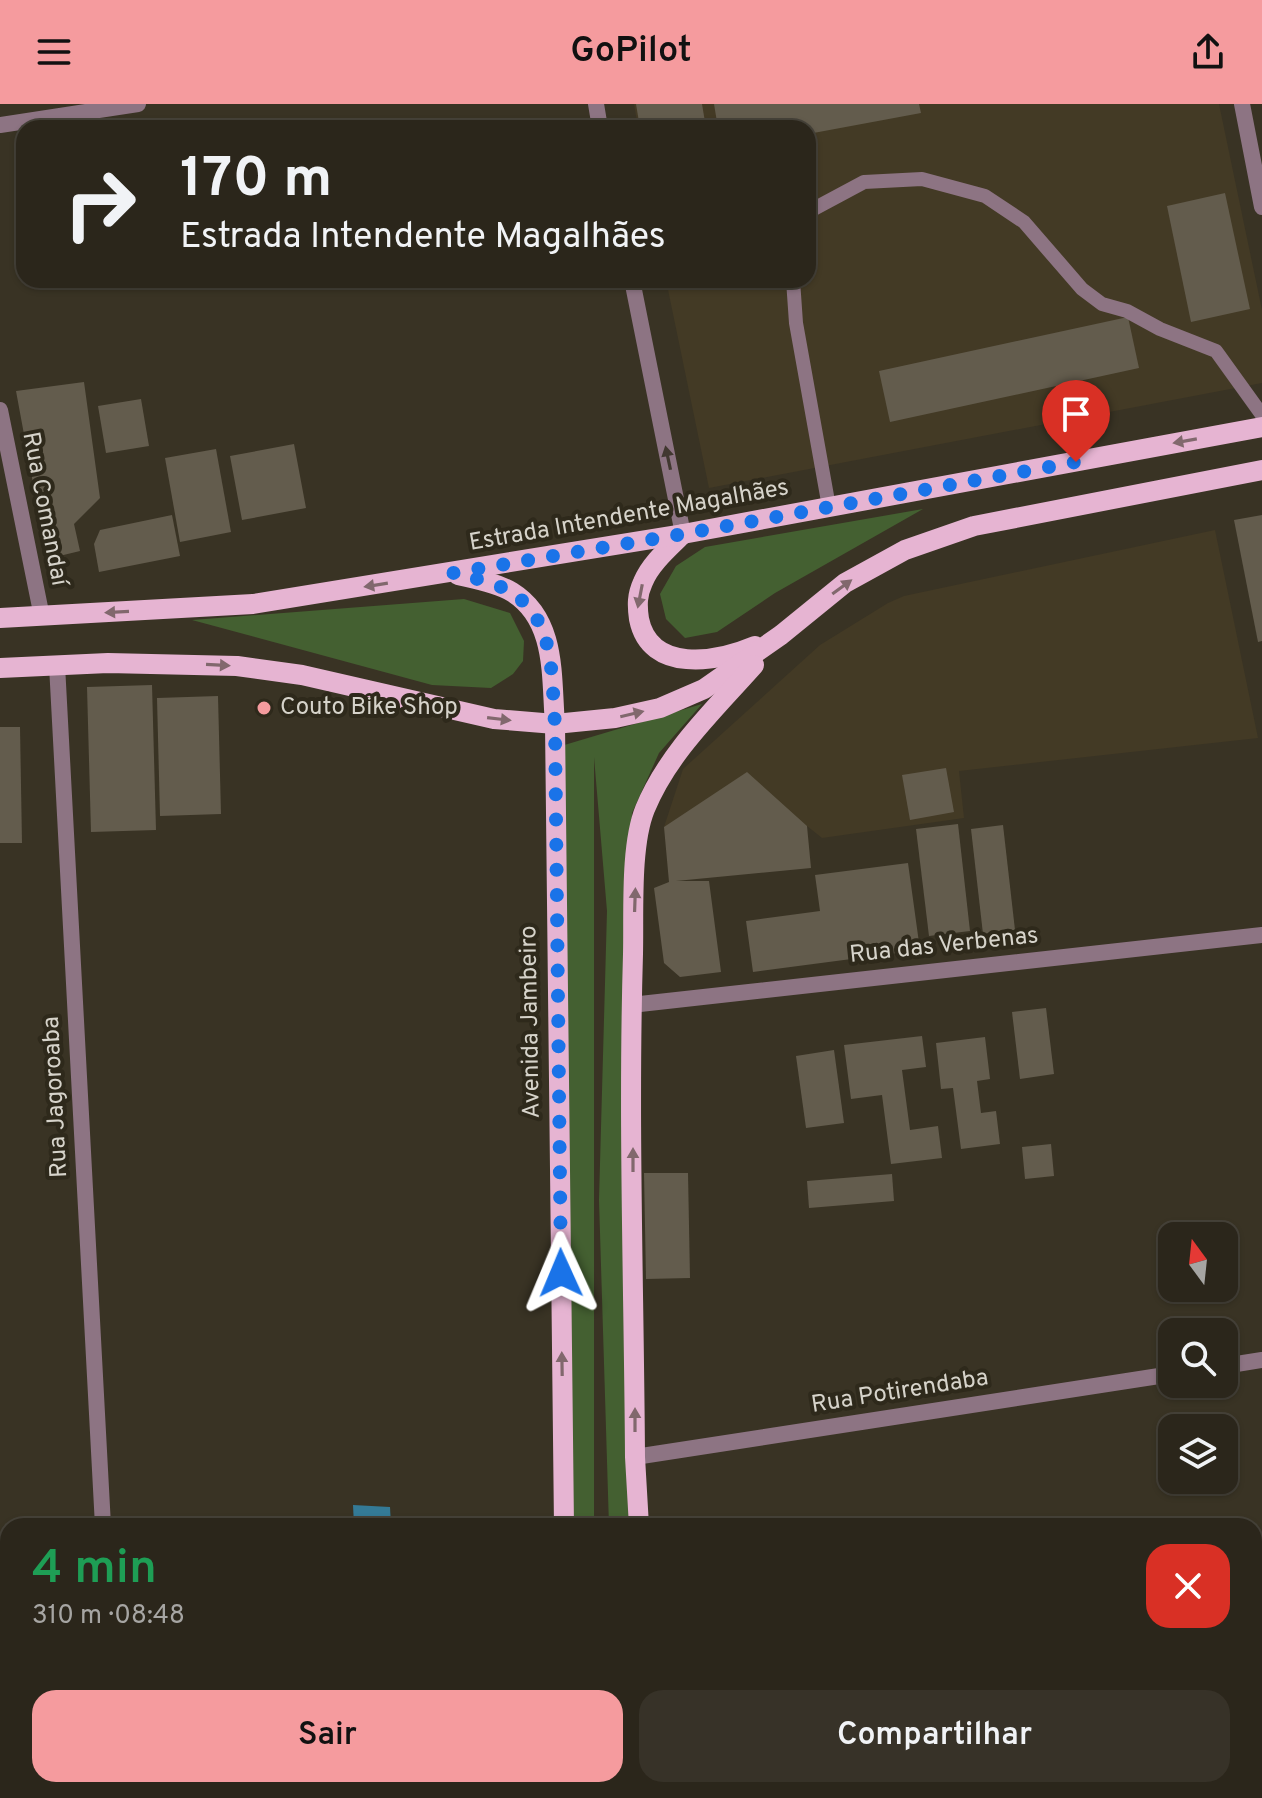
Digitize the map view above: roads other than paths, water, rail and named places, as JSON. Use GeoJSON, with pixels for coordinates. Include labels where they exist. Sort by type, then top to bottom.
{"type":"FeatureCollection","features":[{"type":"Feature","properties":{"kind":"main road","name":"Estrada Intendente Magalhães"},"geometry":{"type":"LineString","coordinates":[[0,618],[253,604],[683,534],[1262,427]]}},
{"type":"Feature","properties":{"kind":"main road"},"geometry":{"type":"LineString","coordinates":[[0,668],[163,663],[237,666],[302,675],[494,719],[555,724],[615,718],[660,708],[704,689],[781,635],[845,583],[905,550],[974,526],[1262,470]]}},
{"type":"Feature","properties":{"kind":"main road"},"geometry":{"type":"LineString","coordinates":[[683,534],[662,554],[644,580],[636,604],[642,631],[654,646],[676,659],[705,661],[744,651],[781,635]]}},
{"type":"Feature","properties":{"kind":"main road","name":"Avenida Jambeiro"},"geometry":{"type":"LineString","coordinates":[[453,573],[511,591],[533,610],[549,647],[555,724],[564,1518]]}},
{"type":"Feature","properties":{"kind":"main road"},"geometry":{"type":"LineString","coordinates":[[639,1518],[635,1457],[631,1005],[636,857],[644,813],[658,783],[682,746],[781,635]]}},
{"type":"Feature","properties":{"kind":"street"},"geometry":{"type":"LineString","coordinates":[[33,120],[138,104]]}},
{"type":"Feature","properties":{"kind":"street"},"geometry":{"type":"LineString","coordinates":[[1242,104],[1262,207]]}},
{"type":"Feature","properties":{"kind":"street"},"geometry":{"type":"LineString","coordinates":[[634,288],[683,534]]}},
{"type":"Feature","properties":{"kind":"street","name":"Rua Comandaí"},"geometry":{"type":"LineString","coordinates":[[0,410],[42,617]]}},
{"type":"Feature","properties":{"kind":"street","name":"Rua Jagoroaba"},"geometry":{"type":"LineString","coordinates":[[57,665],[103,1518]]}},
{"type":"Feature","properties":{"kind":"street","name":"Rua das Verbenas"},"geometry":{"type":"LineString","coordinates":[[631,1005],[1262,935]]}},
{"type":"Feature","properties":{"kind":"street"},"geometry":{"type":"LineString","coordinates":[[1238,1364],[1262,1360]]}},
{"type":"Feature","properties":{"kind":"street","name":"Rua Potirendaba"},"geometry":{"type":"LineString","coordinates":[[635,1457],[1158,1376]]}},
{"type":"Feature","properties":{"kind":"lane"},"geometry":{"type":"LineString","coordinates":[[816,208],[864,182],[922,179],[985,196],[1024,222],[1082,289],[1102,304],[1127,311],[1160,329],[1216,351],[1262,415]]}},
{"type":"Feature","properties":{"kind":"lane"},"geometry":{"type":"LineString","coordinates":[[794,288],[796,323],[829,507]]}},
{"type":"Feature","properties":{"kind":"water"},"geometry":{"type":"Polygon","coordinates":[[[353,1505],[390,1507],[391,1518],[354,1518],[353,1505]]]}},
{"type":"Feature","properties":{"kind":"place","name":"Couto Bike Shop"},"geometry":{"type":"Point","coordinates":[264,708]}}]}
